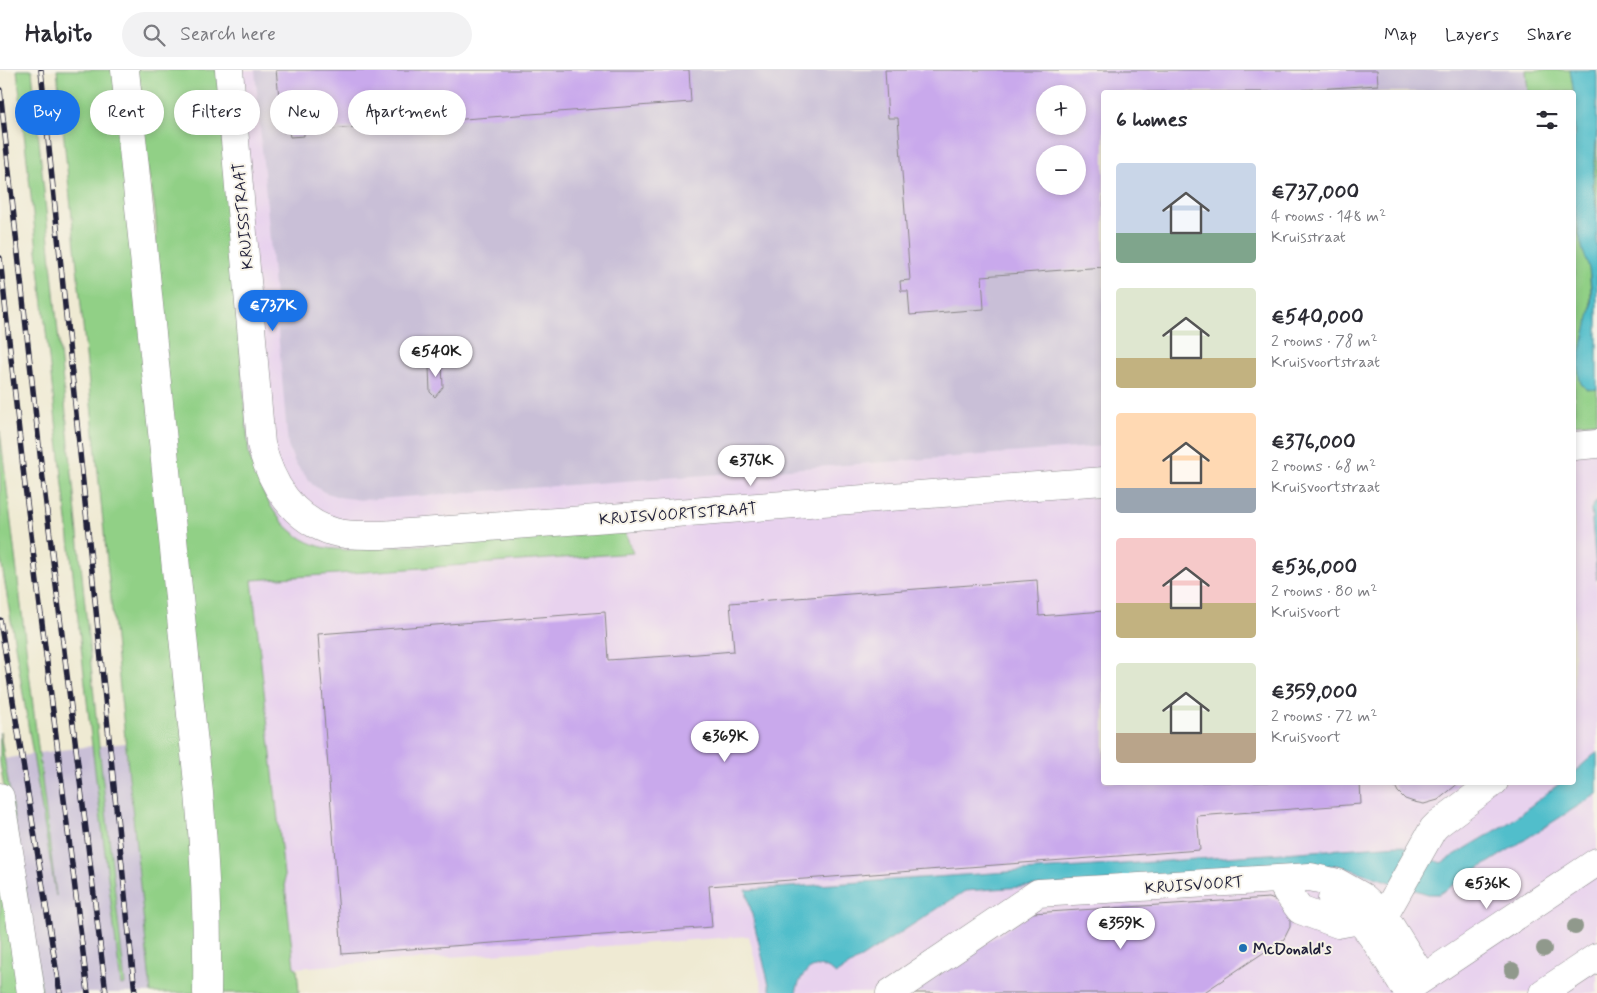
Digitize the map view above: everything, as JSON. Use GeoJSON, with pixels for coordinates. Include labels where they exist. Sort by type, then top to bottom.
{"type":"FeatureCollection","features":[{"type":"Feature","properties":{"kind":"street"},"geometry":{"type":"LineString","coordinates":[[125,70],[200,793],[205,856],[207,993]]}},
{"type":"Feature","properties":{"kind":"street","name":"KRUISSTRAAT"},"geometry":{"type":"LineString","coordinates":[[229,70],[261,444],[266,462],[273,480],[283,497],[315,525],[336,533],[358,535],[401,534]]}},
{"type":"Feature","properties":{"kind":"street"},"geometry":{"type":"LineString","coordinates":[[1576,446],[1597,444]]}},
{"type":"Feature","properties":{"kind":"street","name":"KRUISVOORTSTRAAT"},"geometry":{"type":"LineString","coordinates":[[401,534],[1101,481]]}},
{"type":"Feature","properties":{"kind":"street"},"geometry":{"type":"LineString","coordinates":[[890,993],[1038,894],[1124,901],[1306,891],[1326,896],[1345,906],[1380,911],[1438,824],[1490,785]]}},
{"type":"Feature","properties":{"kind":"street"},"geometry":{"type":"LineString","coordinates":[[0,797],[31,993]]}},
{"type":"Feature","properties":{"kind":"street","name":"KRUISVOORT"},"geometry":{"type":"LineString","coordinates":[[1038,894],[1310,877],[1338,883],[1363,897],[1380,911],[1410,987],[1597,862]]}},
{"type":"Feature","properties":{"kind":"street"},"geometry":{"type":"LineString","coordinates":[[1543,993],[1597,957]]}},
{"type":"Feature","properties":{"kind":"shaded area"},"geometry":{"type":"Polygon","coordinates":[[[205,70],[1597,70],[1597,993],[763,993],[749,936],[294,968],[252,580],[211,135],[260,135],[260,90],[207,90],[205,70]]]}},
{"type":"Feature","properties":{"kind":"shaded area"},"geometry":{"type":"Polygon","coordinates":[[[255,70],[1531,70],[1532,90],[1101,90],[1101,446],[362,500],[339,497],[324,492],[313,485],[295,463],[288,446],[260,127],[260,90],[257,90],[255,70]]]}},
{"type":"Feature","properties":{"kind":"shaded area"},"geometry":{"type":"Polygon","coordinates":[[[125,743],[151,993],[42,993],[4,759],[33,754],[54,877],[39,753],[92,746],[121,984],[125,984],[99,746],[125,743]]]}},
{"type":"Feature","properties":{"kind":"green space"},"geometry":{"type":"Polygon","coordinates":[[[17,70],[32,70],[34,90],[19,90],[17,70]]]}},
{"type":"Feature","properties":{"kind":"green space"},"geometry":{"type":"Polygon","coordinates":[[[57,70],[120,70],[122,90],[90,90],[90,135],[127,135],[165,501],[202,993],[151,993],[64,135],[80,135],[80,90],[59,90],[57,70]]]}},
{"type":"Feature","properties":{"kind":"green space"},"geometry":{"type":"Polygon","coordinates":[[[131,70],[217,70],[219,90],[174,90],[174,135],[222,135],[249,454],[258,482],[272,508],[291,530],[303,539],[316,545],[347,550],[625,532],[633,553],[252,580],[294,967],[297,968],[299,993],[211,993],[155,258],[156,220],[142,135],[164,135],[164,90],[134,90],[131,70]]]}},
{"type":"Feature","properties":{"kind":"green space"},"geometry":{"type":"Polygon","coordinates":[[[1526,70],[1570,70],[1574,90],[1528,90],[1526,70]]]}},
{"type":"Feature","properties":{"kind":"green space"},"geometry":{"type":"Polygon","coordinates":[[[1597,131],[1597,213],[1594,182],[1597,131]]]}},
{"type":"Feature","properties":{"kind":"green space"},"geometry":{"type":"Polygon","coordinates":[[[24,135],[38,135],[99,746],[125,984],[121,985],[92,746],[24,135]]]}},
{"type":"Feature","properties":{"kind":"green space"},"geometry":{"type":"Polygon","coordinates":[[[1576,218],[1578,232],[1589,266],[1591,293],[1590,320],[1581,354],[1597,389],[1597,422],[1576,424],[1576,218]]]}},
{"type":"Feature","properties":{"kind":"green space"},"geometry":{"type":"Polygon","coordinates":[[[0,431],[56,896],[0,553],[0,431]]]}},
{"type":"Feature","properties":{"kind":"green space"},"geometry":{"type":"Polygon","coordinates":[[[0,732],[42,993],[37,993],[0,762],[0,732]]]}},
{"type":"Feature","properties":{"kind":"green space"},"geometry":{"type":"Polygon","coordinates":[[[0,832],[25,993],[0,993],[0,832]]]}},
{"type":"Feature","properties":{"kind":"water"},"geometry":{"type":"Polygon","coordinates":[[[1570,70],[1596,70],[1597,131],[1593,184],[1597,213],[1597,389],[1586,388],[1580,382],[1579,371],[1580,357],[1591,307],[1591,283],[1576,217],[1576,90],[1573,90],[1570,70]]]}},
{"type":"Feature","properties":{"kind":"water"},"geometry":{"type":"Polygon","coordinates":[[[1597,500],[1597,580],[1591,509],[1597,500]]]}},
{"type":"Feature","properties":{"kind":"water"},"geometry":{"type":"Polygon","coordinates":[[[1597,752],[1597,794],[1439,894],[1428,894],[1337,865],[965,891],[836,974],[822,967],[810,969],[801,978],[796,993],[771,993],[746,890],[1400,845],[1441,863],[1510,822],[1557,785],[1576,785],[1576,770],[1597,752]]]}},
{"type":"Feature","properties":{"kind":"building"},"geometry":{"type":"Polygon","coordinates":[[[276,70],[689,70],[691,102],[466,119],[466,90],[348,90],[348,128],[338,128],[338,90],[278,90],[276,70]]]}},
{"type":"Feature","properties":{"kind":"building"},"geometry":{"type":"Polygon","coordinates":[[[885,70],[1377,70],[1378,85],[1301,90],[1101,90],[1101,267],[982,276],[984,309],[910,315],[908,291],[901,291],[900,281],[910,280],[898,118],[888,118],[885,70]]]}},
{"type":"Feature","properties":{"kind":"building"},"geometry":{"type":"Polygon","coordinates":[[[290,135],[304,135],[304,136],[290,137],[290,135]]]}},
{"type":"Feature","properties":{"kind":"building"},"geometry":{"type":"Polygon","coordinates":[[[436,360],[442,364],[443,387],[435,397],[430,392],[429,368],[436,360]]]}},
{"type":"Feature","properties":{"kind":"building"},"geometry":{"type":"Polygon","coordinates":[[[1037,580],[1039,616],[1101,611],[1101,785],[1360,785],[1361,804],[1197,816],[1200,850],[709,886],[712,927],[342,954],[318,634],[605,612],[608,660],[698,654],[734,651],[730,603],[1037,580]]]}},
{"type":"Feature","properties":{"kind":"building"},"geometry":{"type":"Polygon","coordinates":[[[1394,785],[1456,785],[1438,800],[1424,804],[1405,799],[1394,785]]]}},
{"type":"Feature","properties":{"kind":"building"},"geometry":{"type":"Polygon","coordinates":[[[1269,898],[1277,901],[1290,918],[1290,927],[1284,939],[1203,993],[912,993],[1032,913],[1269,898]]]}},
{"type":"Feature","properties":{"kind":"railway"},"geometry":{"type":"LineString","coordinates":[[41,70],[135,993]]}},
{"type":"Feature","properties":{"kind":"railway"},"geometry":{"type":"LineString","coordinates":[[0,90],[41,463],[106,993]]}},
{"type":"Feature","properties":{"kind":"railway"},"geometry":{"type":"LineString","coordinates":[[0,258],[25,486],[88,993]]}},
{"type":"Feature","properties":{"kind":"railway"},"geometry":{"type":"LineString","coordinates":[[0,620],[60,993]]}},
{"type":"Feature","properties":{"kind":"place","name":"McDonald's"},"geometry":{"type":"Point","coordinates":[1243,948]}}]}
